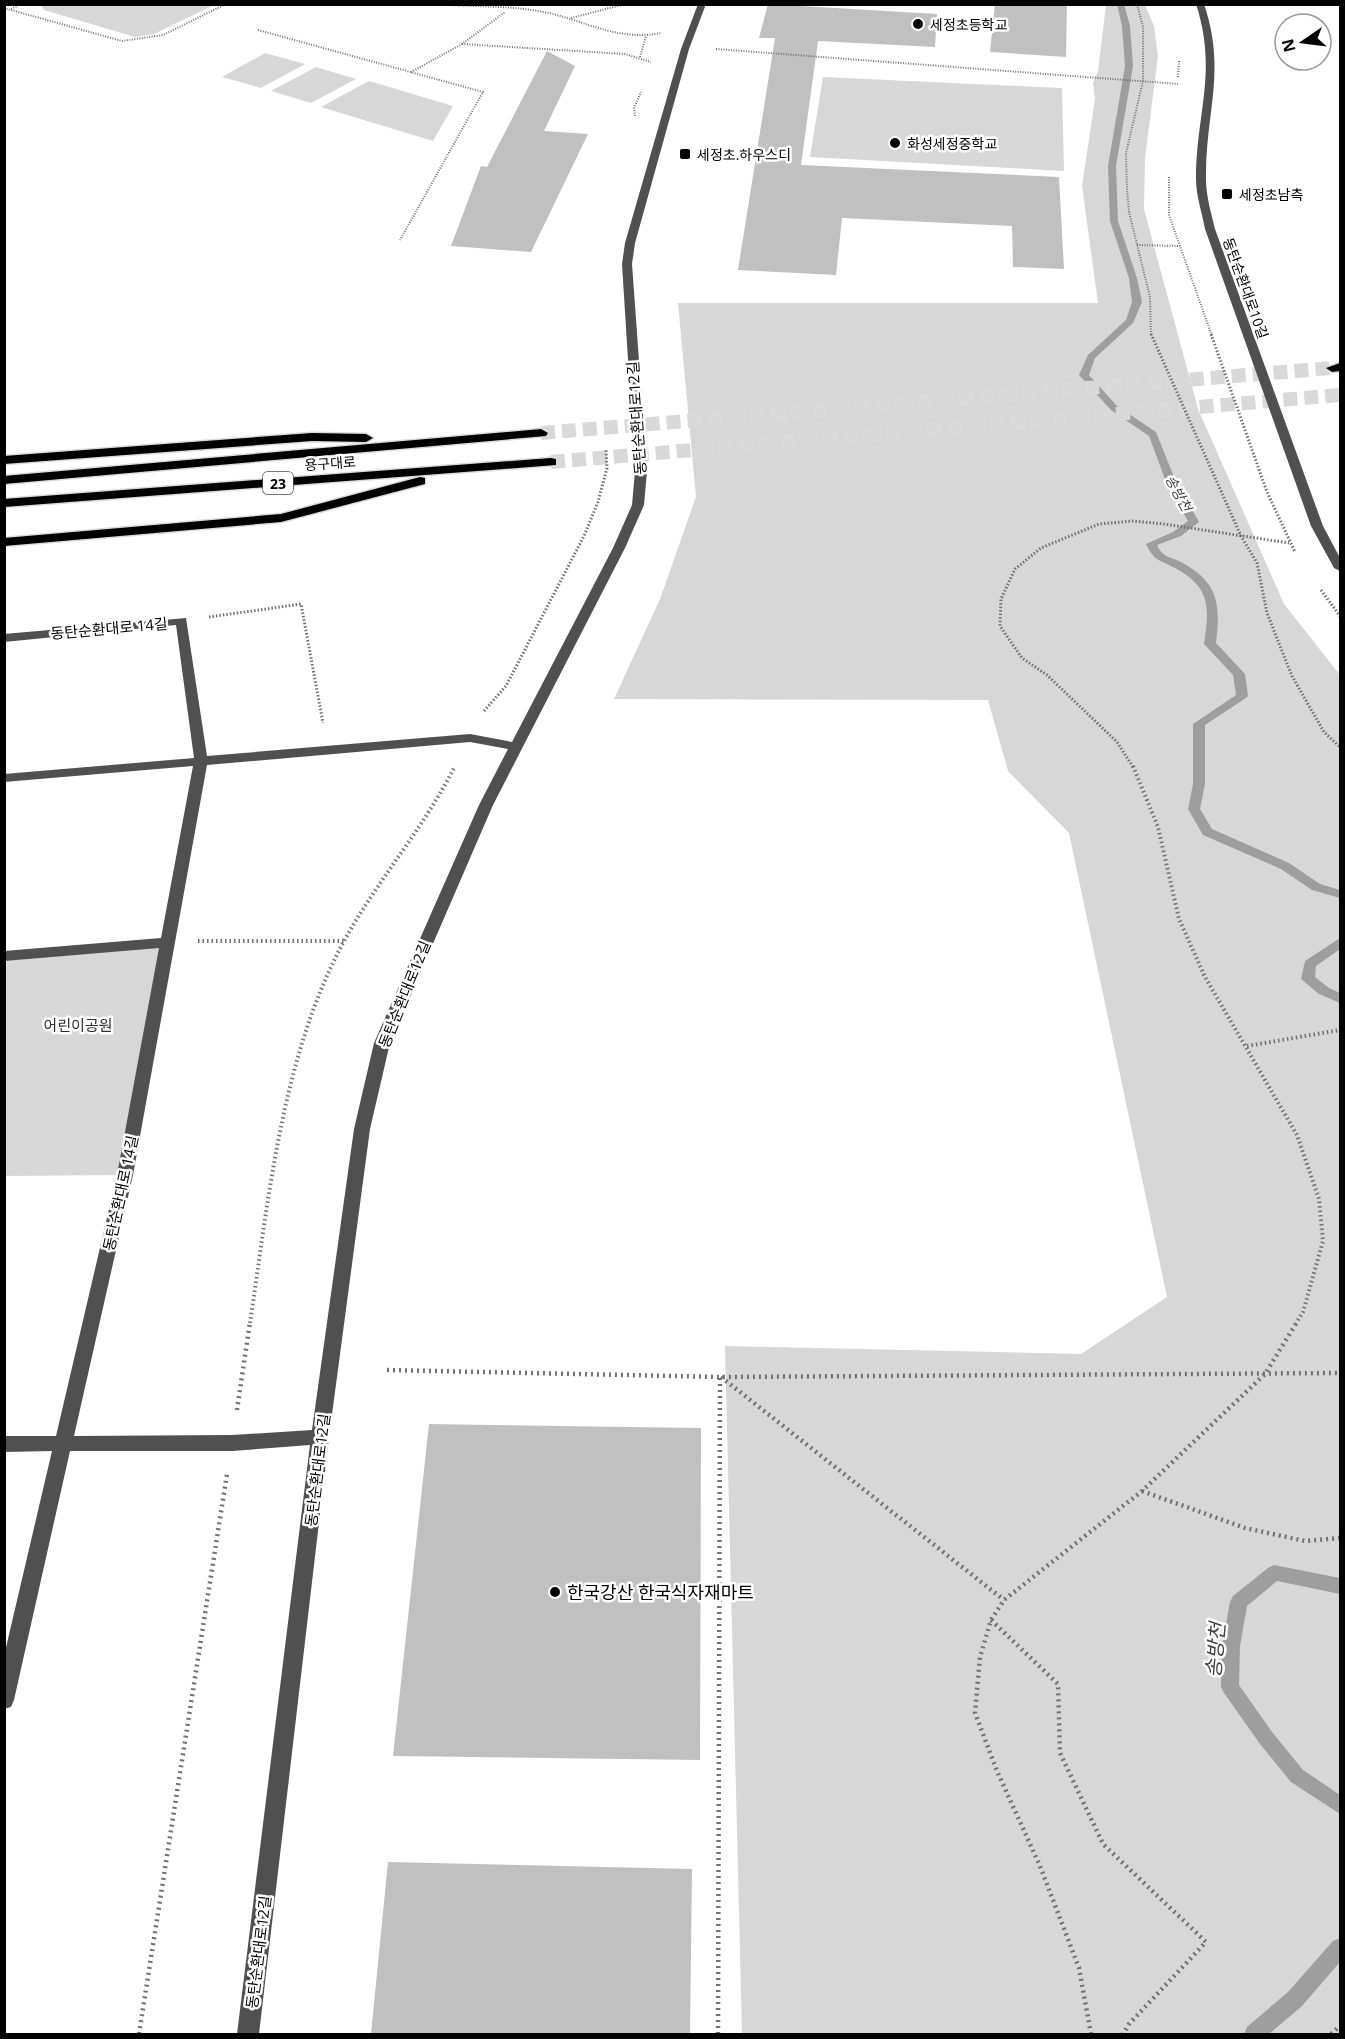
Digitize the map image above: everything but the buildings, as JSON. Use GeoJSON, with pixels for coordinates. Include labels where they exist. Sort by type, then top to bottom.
{"type":"FeatureCollection","features":[{"type":"Feature","properties":{"kind":"highway","name":"용구대로"},"geometry":{"type":"LineString","coordinates":[[4,480],[541,433]]}},
{"type":"Feature","properties":{"kind":"highway"},"geometry":{"type":"LineString","coordinates":[[4,460],[312,437],[464,440]]}},
{"type":"Feature","properties":{"kind":"highway","name":"용구대로"},"geometry":{"type":"LineString","coordinates":[[4,503],[550,462]]}},
{"type":"Feature","properties":{"kind":"highway"},"geometry":{"type":"LineString","coordinates":[[4,542],[281,518],[459,470]]}},
{"type":"Feature","properties":{"kind":"street","name":"동탄순환대로12길"},"geometry":{"type":"LineString","coordinates":[[248,2034],[320,1437],[362,1129],[382,1043],[481,816],[533,711],[619,548],[638,506],[641,471],[627,264],[630,243],[685,49],[702,4]]}},
{"type":"Feature","properties":{"kind":"street","name":"동탄순환대로10길"},"geometry":{"type":"LineString","coordinates":[[1200,4],[1210,38],[1214,68],[1201,180],[1210,229],[1317,526],[1341,568]]}},
{"type":"Feature","properties":{"kind":"street","name":"동탄순환대로 14길"},"geometry":{"type":"LineString","coordinates":[[4,638],[182,621],[201,761],[125,1175],[4,1700]]}},
{"type":"Feature","properties":{"kind":"street"},"geometry":{"type":"LineString","coordinates":[[4,778],[470,738],[517,747]]}},
{"type":"Feature","properties":{"kind":"street"},"geometry":{"type":"LineString","coordinates":[[4,956],[168,942]]}},
{"type":"Feature","properties":{"kind":"street"},"geometry":{"type":"LineString","coordinates":[[4,1444],[232,1443],[320,1437]]}},
{"type":"Feature","properties":{"kind":"path"},"geometry":{"type":"LineString","coordinates":[[11,9],[21,4]]}},
{"type":"Feature","properties":{"kind":"path"},"geometry":{"type":"LineString","coordinates":[[4,8],[122,41],[135,42],[157,39],[226,4]]}},
{"type":"Feature","properties":{"kind":"path"},"geometry":{"type":"LineString","coordinates":[[433,4],[506,12],[544,12],[607,32],[646,36],[640,57]]}},
{"type":"Feature","properties":{"kind":"path"},"geometry":{"type":"LineString","coordinates":[[569,19],[625,4]]}},
{"type":"Feature","properties":{"kind":"path"},"geometry":{"type":"LineString","coordinates":[[1137,4],[1143,27],[1143,81],[1126,153],[1129,212],[1150,297],[1151,339],[1241,536],[1257,563],[1268,613],[1292,676],[1324,732],[1341,747]]}},
{"type":"Feature","properties":{"kind":"path"},"geometry":{"type":"LineString","coordinates":[[411,72],[462,44],[506,12]]}},
{"type":"Feature","properties":{"kind":"path"},"geometry":{"type":"LineString","coordinates":[[258,30],[483,92],[400,240]]}},
{"type":"Feature","properties":{"kind":"path"},"geometry":{"type":"LineString","coordinates":[[462,44],[625,54],[640,57],[652,63],[649,72]]}},
{"type":"Feature","properties":{"kind":"path"},"geometry":{"type":"LineString","coordinates":[[716,49],[1178,84]]}},
{"type":"Feature","properties":{"kind":"path"},"geometry":{"type":"LineString","coordinates":[[635,118],[634,108],[641,90]]}},
{"type":"Feature","properties":{"kind":"path"},"geometry":{"type":"LineString","coordinates":[[1137,245],[1180,246]]}},
{"type":"Feature","properties":{"kind":"path"},"geometry":{"type":"LineString","coordinates":[[488,703],[506,686],[584,536],[598,502],[607,468],[606,445]]}},
{"type":"Feature","properties":{"kind":"path"},"geometry":{"type":"LineString","coordinates":[[1091,2034],[1079,1968],[1040,1866],[996,1771],[975,1713],[980,1657],[992,1620],[1004,1600],[1142,1491],[1265,1374],[1303,1312],[1323,1241],[1319,1199],[1297,1135],[1205,977],[1179,919],[1158,827],[1138,774],[1117,742],[1047,675],[1022,658],[1000,626],[1001,599],[1015,569],[1041,548],[1099,524],[1133,521],[1164,524],[1210,533],[1289,543]]}},
{"type":"Feature","properties":{"kind":"path"},"geometry":{"type":"LineString","coordinates":[[182,621],[301,604],[328,751]]}},
{"type":"Feature","properties":{"kind":"path"},"geometry":{"type":"LineString","coordinates":[[244,1363],[274,1162],[302,1039],[344,941],[440,795]]}},
{"type":"Feature","properties":{"kind":"path"},"geometry":{"type":"LineString","coordinates":[[168,942],[344,941]]}},
{"type":"Feature","properties":{"kind":"path"},"geometry":{"type":"LineString","coordinates":[[1246,1046],[1341,1030]]}},
{"type":"Feature","properties":{"kind":"path"},"geometry":{"type":"LineString","coordinates":[[387,1370],[720,1377],[1341,1373]]}},
{"type":"Feature","properties":{"kind":"path"},"geometry":{"type":"LineString","coordinates":[[720,1377],[1004,1600]]}},
{"type":"Feature","properties":{"kind":"path"},"geometry":{"type":"LineString","coordinates":[[718,2034],[720,1377]]}},
{"type":"Feature","properties":{"kind":"path"},"geometry":{"type":"LineString","coordinates":[[1142,1491],[1245,1528],[1305,1541],[1341,1538]]}},
{"type":"Feature","properties":{"kind":"path"},"geometry":{"type":"LineString","coordinates":[[139,2034],[220,1513]]}},
{"type":"Feature","properties":{"kind":"path"},"geometry":{"type":"LineString","coordinates":[[992,1620],[1058,1684],[1059,1752],[1103,1844],[1206,1942],[1129,2024],[1123,2034]]}},
{"type":"Feature","properties":{"kind":"path"},"geometry":{"type":"LineString","coordinates":[[1331,2034],[1341,2026]]}},
{"type":"Feature","properties":{"kind":"green space"},"geometry":{"type":"Polygon","coordinates":[[[41,4],[214,5],[154,34],[135,37],[44,10],[41,4]]]}},
{"type":"Feature","properties":{"kind":"green space"},"geometry":{"type":"Polygon","coordinates":[[[1106,5],[1145,5],[1154,26],[1158,56],[1145,158],[1144,209],[1198,409],[1284,604],[1340,675],[1340,2034],[742,2034],[725,1346],[1081,1354],[1167,1297],[1069,833],[1008,771],[988,700],[614,699],[660,599],[696,497],[678,303],[1098,303],[1082,186],[1095,99],[1093,83],[1098,71],[1106,5]]]}},
{"type":"Feature","properties":{"kind":"green space"},"geometry":{"type":"Polygon","coordinates":[[[265,53],[305,64],[261,88],[222,77],[265,53]]]}},
{"type":"Feature","properties":{"kind":"green space"},"geometry":{"type":"Polygon","coordinates":[[[316,67],[356,79],[311,103],[271,91],[316,67]]]}},
{"type":"Feature","properties":{"kind":"green space"},"geometry":{"type":"Polygon","coordinates":[[[823,77],[1062,88],[1064,171],[810,157],[823,77]]]}},
{"type":"Feature","properties":{"kind":"green space"},"geometry":{"type":"Polygon","coordinates":[[[369,81],[453,106],[433,141],[321,107],[369,81]]]}},
{"type":"Feature","properties":{"kind":"green space","name":"어린이공원"},"geometry":{"type":"Polygon","coordinates":[[[168,942],[125,1175],[5,1176],[4,956],[168,942]]]}},
{"type":"Feature","properties":{"kind":"waterway","name":"송방천"},"geometry":{"type":"LineString","coordinates":[[1120,4],[1126,26],[1129,66],[1112,166],[1114,221],[1133,278],[1137,302],[1130,321],[1091,357],[1084,375],[1114,408],[1153,434],[1171,482],[1194,522],[1177,534],[1151,544],[1157,556],[1188,570],[1206,587],[1211,597],[1213,610],[1210,644],[1239,674],[1242,696],[1199,724],[1199,784],[1194,809],[1207,832],[1285,866],[1316,887],[1340,894]]}},
{"type":"Feature","properties":{"kind":"waterway","name":"송방천"},"geometry":{"type":"LineString","coordinates":[[1340,943],[1310,964],[1308,979],[1324,991],[1340,998]]}},
{"type":"Feature","properties":{"kind":"waterway","name":"송방천"},"geometry":{"type":"LineString","coordinates":[[1340,1586],[1274,1573],[1239,1602],[1231,1646],[1230,1687],[1266,1738],[1297,1776],[1340,1805]]}},
{"type":"Feature","properties":{"kind":"waterway","name":"송방천"},"geometry":{"type":"LineString","coordinates":[[1254,2034],[1295,1999],[1340,1948]]}},
{"type":"Feature","properties":{"kind":"tunnel"},"geometry":{"type":"LineString","coordinates":[[541,433],[1332,368]]}},
{"type":"Feature","properties":{"kind":"tunnel"},"geometry":{"type":"LineString","coordinates":[[551,462],[1340,395]]}},
{"type":"Feature","properties":{"kind":"place","name":"세정초등학교"},"geometry":{"type":"Point","coordinates":[918,24]}},
{"type":"Feature","properties":{"kind":"place","name":"화성세정중학교"},"geometry":{"type":"Point","coordinates":[895,143]}},
{"type":"Feature","properties":{"kind":"place","name":"세정초.하우스디"},"geometry":{"type":"Point","coordinates":[685,154]}},
{"type":"Feature","properties":{"kind":"place","name":"세정초남측"},"geometry":{"type":"Point","coordinates":[1227,194]}},
{"type":"Feature","properties":{"kind":"place","name":"한국강산 한국식자재마트"},"geometry":{"type":"Point","coordinates":[555,1592]}}]}
